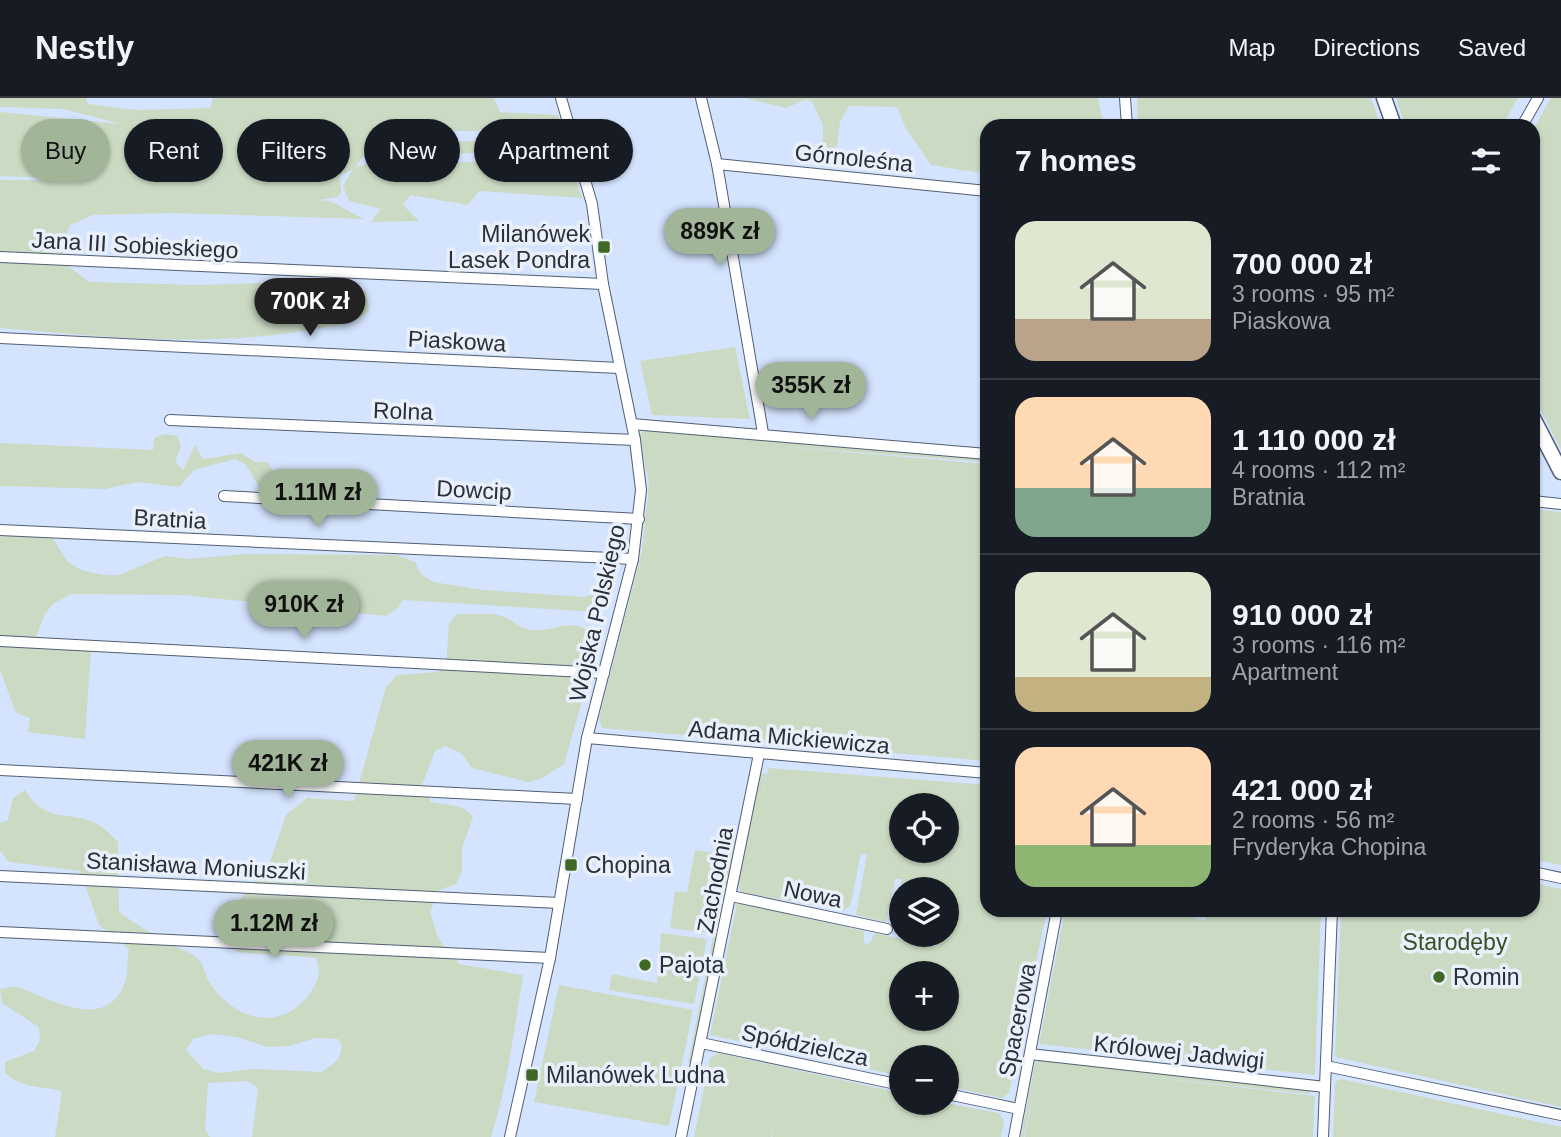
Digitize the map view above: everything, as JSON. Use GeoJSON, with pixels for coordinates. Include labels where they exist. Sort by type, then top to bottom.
{"type":"FeatureCollection","features":[{"type":"Feature","properties":{"kind":"street","name":"Wojska Polskiego"},"geometry":{"type":"LineString","coordinates":[[510,1137],[550,958],[587,738],[633,559],[642,490],[632,424],[603,284],[592,204],[561,98]]}},
{"type":"Feature","properties":{"kind":"street"},"geometry":{"type":"LineString","coordinates":[[701,98],[718,164],[763,433]]}},
{"type":"Feature","properties":{"kind":"street"},"geometry":{"type":"LineString","coordinates":[[1125,98],[1126,119]]}},
{"type":"Feature","properties":{"kind":"street"},"geometry":{"type":"LineString","coordinates":[[1384,98],[1392,119]]}},
{"type":"Feature","properties":{"kind":"street"},"geometry":{"type":"LineString","coordinates":[[1526,119],[1538,98]]}},
{"type":"Feature","properties":{"kind":"street","name":"Górnoleśna"},"geometry":{"type":"LineString","coordinates":[[718,164],[980,190]]}},
{"type":"Feature","properties":{"kind":"street","name":"Jana III Sobieskiego"},"geometry":{"type":"LineString","coordinates":[[0,257],[603,284]]}},
{"type":"Feature","properties":{"kind":"street","name":"Piaskowa"},"geometry":{"type":"LineString","coordinates":[[0,338],[619,368]]}},
{"type":"Feature","properties":{"kind":"street","name":"Rolna"},"geometry":{"type":"LineString","coordinates":[[170,420],[635,440]]}},
{"type":"Feature","properties":{"kind":"street"},"geometry":{"type":"LineString","coordinates":[[632,424],[980,453]]}},
{"type":"Feature","properties":{"kind":"street"},"geometry":{"type":"LineString","coordinates":[[1540,432],[1561,472]]}},
{"type":"Feature","properties":{"kind":"street","name":"Dowcip"},"geometry":{"type":"LineString","coordinates":[[224,496],[639,519]]}},
{"type":"Feature","properties":{"kind":"street"},"geometry":{"type":"LineString","coordinates":[[1540,502],[1561,504]]}},
{"type":"Feature","properties":{"kind":"street","name":"Bratnia"},"geometry":{"type":"LineString","coordinates":[[0,530],[633,559]]}},
{"type":"Feature","properties":{"kind":"street"},"geometry":{"type":"LineString","coordinates":[[0,641],[604,673]]}},
{"type":"Feature","properties":{"kind":"street","name":"Adama Mickiewicza"},"geometry":{"type":"LineString","coordinates":[[587,738],[980,772]]}},
{"type":"Feature","properties":{"kind":"street","name":"Zachodnia"},"geometry":{"type":"LineString","coordinates":[[681,1137],[760,754]]}},
{"type":"Feature","properties":{"kind":"street"},"geometry":{"type":"LineString","coordinates":[[0,770],[577,799]]}},
{"type":"Feature","properties":{"kind":"street"},"geometry":{"type":"LineString","coordinates":[[1540,874],[1561,878]]}},
{"type":"Feature","properties":{"kind":"street","name":"Stanisława Moniuszki"},"geometry":{"type":"LineString","coordinates":[[0,876],[559,903]]}},
{"type":"Feature","properties":{"kind":"street","name":"Nowa"},"geometry":{"type":"LineString","coordinates":[[731,896],[887,929]]}},
{"type":"Feature","properties":{"kind":"street","name":"Spacerowa"},"geometry":{"type":"LineString","coordinates":[[1014,1137],[1056,917]]}},
{"type":"Feature","properties":{"kind":"street"},"geometry":{"type":"LineString","coordinates":[[1323,1137],[1332,917]]}},
{"type":"Feature","properties":{"kind":"street"},"geometry":{"type":"LineString","coordinates":[[0,932],[550,958]]}},
{"type":"Feature","properties":{"kind":"street","name":"Spółdzielcza"},"geometry":{"type":"LineString","coordinates":[[701,1043],[889,1082]]}},
{"type":"Feature","properties":{"kind":"street","name":"Królowej Jadwigi"},"geometry":{"type":"LineString","coordinates":[[1030,1054],[1325,1087]]}},
{"type":"Feature","properties":{"kind":"street"},"geometry":{"type":"LineString","coordinates":[[1326,1066],[1561,1115]]}},
{"type":"Feature","properties":{"kind":"street"},"geometry":{"type":"LineString","coordinates":[[959,1096],[1019,1109]]}},
{"type":"Feature","properties":{"kind":"green space"},"geometry":{"type":"Polygon","coordinates":[[[0,98],[86,98],[88,104],[137,110],[210,108],[213,98],[494,98],[500,112],[558,115],[559,119],[474,119],[474,131],[460,131],[460,119],[364,119],[364,155],[355,167],[364,165],[364,182],[460,182],[460,162],[474,162],[474,182],[577,182],[582,198],[479,191],[468,205],[410,195],[403,205],[419,221],[371,222],[381,209],[349,201],[343,186],[345,182],[350,182],[353,169],[350,171],[350,119],[237,119],[237,182],[340,182],[341,193],[337,197],[319,200],[330,201],[364,219],[173,213],[93,215],[70,225],[61,246],[68,266],[89,282],[199,285],[266,283],[276,305],[294,302],[332,309],[341,308],[348,297],[366,291],[369,310],[364,315],[337,325],[276,335],[236,338],[158,339],[0,328],[0,180],[110,182],[110,123],[121,124],[64,109],[0,107],[0,98]]]}},
{"type":"Feature","properties":{"kind":"green space"},"geometry":{"type":"Polygon","coordinates":[[[744,98],[1098,98],[1102,119],[980,119],[980,173],[931,165],[905,127],[897,107],[849,106],[840,122],[837,146],[829,152],[823,147],[823,125],[812,102],[807,99],[786,108],[744,98]]]}},
{"type":"Feature","properties":{"kind":"green space"},"geometry":{"type":"Polygon","coordinates":[[[1137,98],[1371,98],[1378,119],[1138,119],[1137,98]]]}},
{"type":"Feature","properties":{"kind":"green space"},"geometry":{"type":"Polygon","coordinates":[[[1396,98],[1518,98],[1506,119],[1403,119],[1396,98]]]}},
{"type":"Feature","properties":{"kind":"green space"},"geometry":{"type":"Polygon","coordinates":[[[1551,98],[1561,98],[1561,450],[1540,409],[1539,119],[1551,98]]]}},
{"type":"Feature","properties":{"kind":"green space"},"geometry":{"type":"Polygon","coordinates":[[[0,112],[71,119],[21,119],[21,177],[0,176],[0,112]]]}},
{"type":"Feature","properties":{"kind":"green space"},"geometry":{"type":"Polygon","coordinates":[[[460,141],[474,141],[474,152],[460,153],[460,141]]]}},
{"type":"Feature","properties":{"kind":"green space"},"geometry":{"type":"Polygon","coordinates":[[[735,347],[750,419],[652,415],[640,361],[735,347]]]}},
{"type":"Feature","properties":{"kind":"green space"},"geometry":{"type":"Polygon","coordinates":[[[646,430],[980,458],[980,461],[764,445],[980,463],[980,760],[602,728],[599,718],[642,551],[649,484],[639,434],[646,430]]]}},
{"type":"Feature","properties":{"kind":"green space"},"geometry":{"type":"Polygon","coordinates":[[[165,434],[177,436],[181,446],[175,462],[183,470],[195,445],[203,459],[241,453],[255,462],[267,462],[276,476],[275,483],[261,489],[245,464],[235,459],[194,470],[179,487],[137,482],[105,489],[0,486],[0,443],[153,450],[154,438],[165,434]]]}},
{"type":"Feature","properties":{"kind":"green space"},"geometry":{"type":"Polygon","coordinates":[[[1540,510],[1561,512],[1561,865],[1540,860],[1540,510]]]}},
{"type":"Feature","properties":{"kind":"green space"},"geometry":{"type":"Polygon","coordinates":[[[6,531],[52,537],[67,561],[81,570],[103,575],[119,575],[165,556],[189,559],[245,554],[396,555],[415,562],[421,574],[433,582],[483,590],[585,597],[596,593],[600,586],[606,584],[611,588],[606,608],[597,612],[403,600],[398,608],[386,616],[182,595],[71,594],[53,604],[45,614],[32,647],[91,649],[85,739],[28,732],[30,718],[16,713],[0,670],[0,537],[6,531]]]}},
{"type":"Feature","properties":{"kind":"green space"},"geometry":{"type":"Polygon","coordinates":[[[457,614],[491,614],[505,617],[532,630],[571,625],[595,635],[581,705],[564,764],[541,779],[528,782],[472,768],[461,753],[445,746],[435,751],[422,785],[431,802],[459,807],[473,817],[462,848],[462,871],[456,884],[439,890],[430,912],[438,938],[459,964],[523,975],[506,1077],[491,1137],[252,1137],[258,1088],[247,1081],[208,1083],[205,1130],[210,1137],[55,1137],[62,1091],[24,1084],[5,1073],[5,1062],[34,1051],[40,1040],[39,1027],[2,1003],[0,989],[19,987],[79,1009],[106,1006],[117,997],[125,982],[129,949],[99,925],[80,871],[9,862],[0,851],[0,823],[8,820],[13,798],[25,790],[33,801],[50,813],[77,817],[105,829],[118,842],[119,912],[200,961],[210,983],[230,1005],[255,1017],[282,1015],[295,1008],[313,988],[318,979],[316,958],[237,952],[228,923],[231,911],[270,862],[286,815],[307,798],[354,801],[386,687],[397,675],[436,672],[446,667],[449,623],[457,614]],[[212,1034],[193,1039],[186,1050],[203,1069],[218,1073],[252,1069],[322,1072],[338,1060],[342,1047],[338,1039],[316,1038],[289,1046],[267,1047],[237,1037],[212,1034]]]}},
{"type":"Feature","properties":{"kind":"green space"},"geometry":{"type":"Polygon","coordinates":[[[768,768],[980,784],[980,917],[1046,917],[1009,1093],[1002,1098],[959,1089],[959,1045],[889,1045],[889,1073],[710,1035],[737,903],[864,931],[864,943],[869,944],[875,933],[889,936],[889,947],[959,947],[959,877],[889,877],[886,922],[856,915],[867,854],[861,854],[850,906],[843,911],[741,892],[738,886],[759,773],[766,774],[762,798],[768,768]]]}},
{"type":"Feature","properties":{"kind":"green space"},"geometry":{"type":"Polygon","coordinates":[[[733,838],[737,839],[692,1063],[688,1063],[733,838]]]}},
{"type":"Feature","properties":{"kind":"green space"},"geometry":{"type":"Polygon","coordinates":[[[695,850],[724,855],[708,933],[670,928],[675,891],[687,893],[695,850]]]}},
{"type":"Feature","properties":{"kind":"green space","name":"Starodęby"},"geometry":{"type":"Polygon","coordinates":[[[1540,884],[1561,889],[1561,1107],[1335,1057],[1341,917],[1540,917],[1540,884]]]}},
{"type":"Feature","properties":{"kind":"green space"},"geometry":{"type":"Polygon","coordinates":[[[1064,917],[1196,917],[1205,920],[1205,917],[1321,917],[1315,1075],[1039,1044],[1064,917]]]}},
{"type":"Feature","properties":{"kind":"green space"},"geometry":{"type":"Polygon","coordinates":[[[661,933],[707,939],[694,1004],[609,990],[612,974],[657,983],[661,933]]]}},
{"type":"Feature","properties":{"kind":"green space"},"geometry":{"type":"Polygon","coordinates":[[[559,985],[693,1010],[669,1126],[534,1102],[559,985]]]}},
{"type":"Feature","properties":{"kind":"green space"},"geometry":{"type":"Polygon","coordinates":[[[718,1053],[889,1090],[889,1115],[959,1115],[959,1105],[999,1113],[1004,1121],[1001,1137],[772,1137],[774,1128],[771,1137],[694,1137],[710,1059],[718,1053]]]}},
{"type":"Feature","properties":{"kind":"green space"},"geometry":{"type":"Polygon","coordinates":[[[1040,1060],[1310,1090],[1309,1094],[1104,1072],[1315,1096],[1313,1137],[1025,1137],[1034,1090],[1024,1137],[1021,1137],[1035,1063],[1040,1060]]]}},
{"type":"Feature","properties":{"kind":"green space"},"geometry":{"type":"Polygon","coordinates":[[[1341,1079],[1561,1127],[1561,1137],[1333,1137],[1335,1082],[1341,1079]]]}},
{"type":"Feature","properties":{"kind":"place","name":"Milanówek Lasek Pondra"},"geometry":{"type":"Point","coordinates":[604,247]}},
{"type":"Feature","properties":{"kind":"place","name":"Chopina"},"geometry":{"type":"Point","coordinates":[571,865]}},
{"type":"Feature","properties":{"kind":"place","name":"Pajota"},"geometry":{"type":"Point","coordinates":[645,965]}},
{"type":"Feature","properties":{"kind":"place","name":"Romin"},"geometry":{"type":"Point","coordinates":[1439,977]}},
{"type":"Feature","properties":{"kind":"place","name":"Milanówek Ludna"},"geometry":{"type":"Point","coordinates":[532,1075]}}]}
